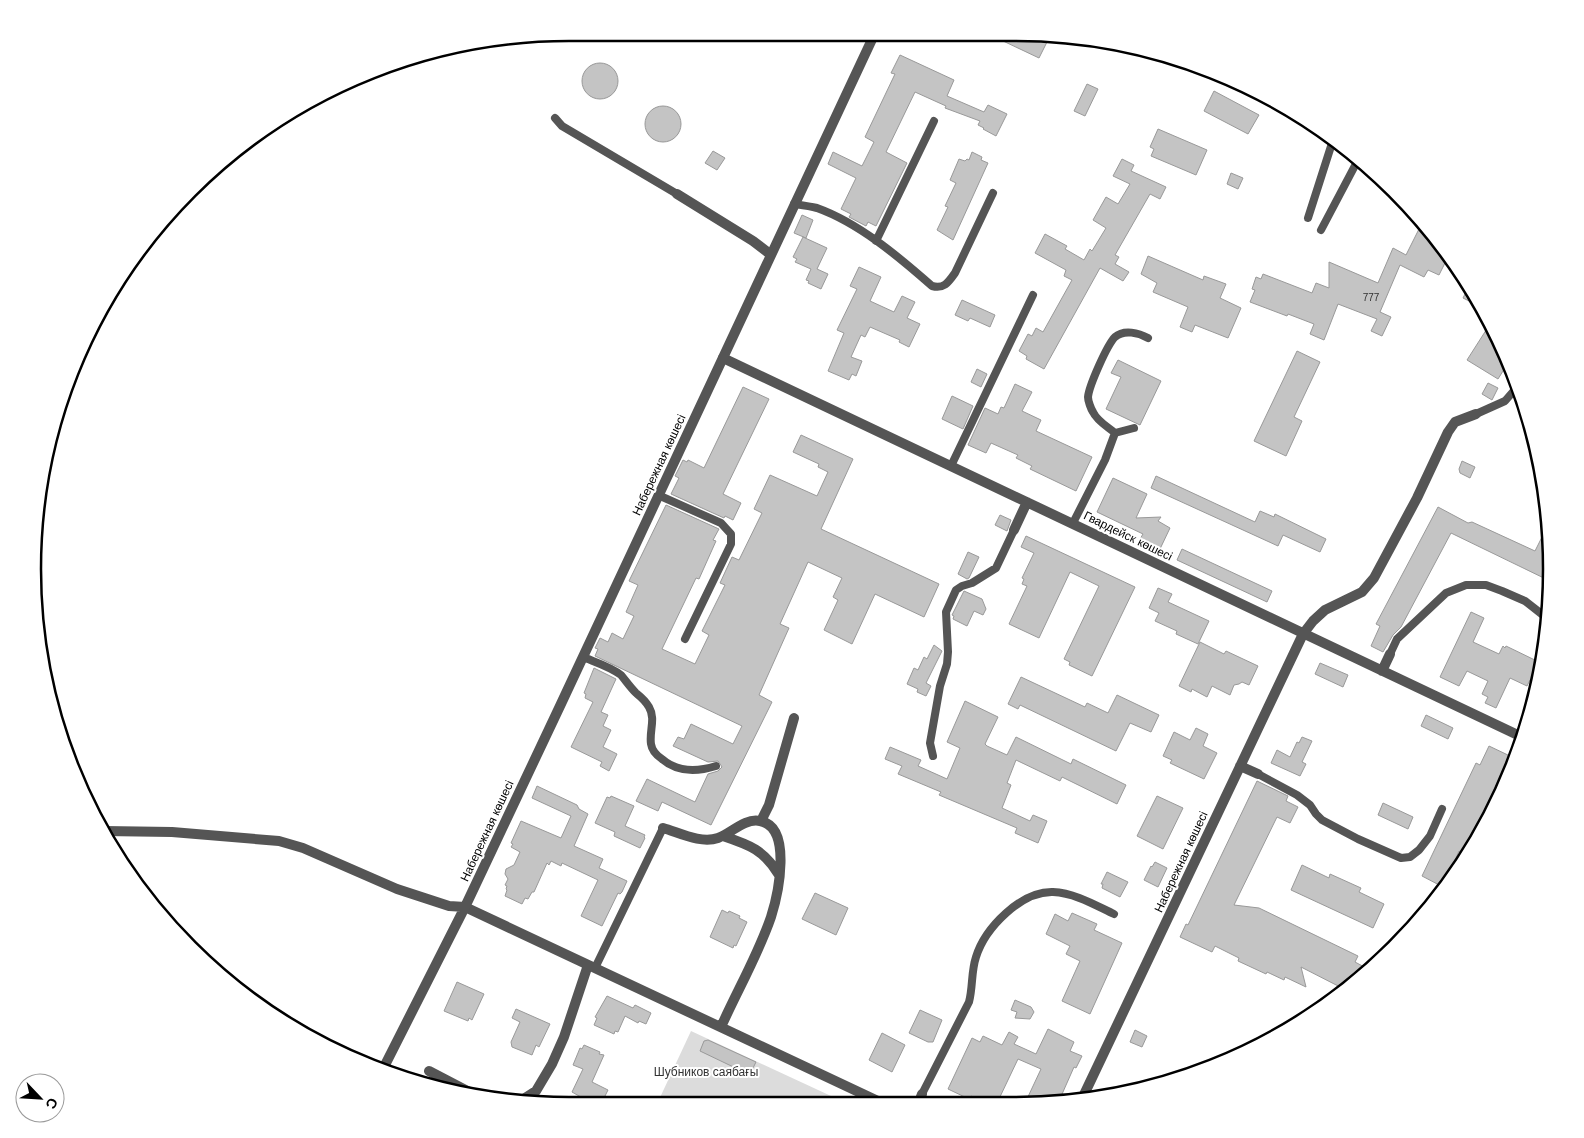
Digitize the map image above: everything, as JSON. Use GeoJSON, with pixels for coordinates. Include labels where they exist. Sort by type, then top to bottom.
{"type":"FeatureCollection","features":[{"type":"Feature","properties":{"kind":"street","name":"Набережная көшесі"},"geometry":{"type":"LineString","coordinates":[[386,1064],[465,907],[870,41]]}},
{"type":"Feature","properties":{"kind":"street"},"geometry":{"type":"LineString","coordinates":[[677,194],[753,241],[770,254]]}},
{"type":"Feature","properties":{"kind":"street","name":"Гвардейск көшесі"},"geometry":{"type":"LineString","coordinates":[[723,358],[1516,734]]}},
{"type":"Feature","properties":{"kind":"street","name":"Набережная көшесі"},"geometry":{"type":"LineString","coordinates":[[1085,1092],[1303,634],[1325,610],[1362,592],[1374,578],[1448,432],[1455,422],[1476,414]]}},
{"type":"Feature","properties":{"kind":"street"},"geometry":{"type":"LineString","coordinates":[[1014,530],[1027,502]]}},
{"type":"Feature","properties":{"kind":"street"},"geometry":{"type":"LineString","coordinates":[[1382,671],[1390,654]]}},
{"type":"Feature","properties":{"kind":"street"},"geometry":{"type":"LineString","coordinates":[[761,821],[768,805],[794,718]]}},
{"type":"Feature","properties":{"kind":"street"},"geometry":{"type":"LineString","coordinates":[[1240,766],[1258,774]]}},
{"type":"Feature","properties":{"kind":"street"},"geometry":{"type":"LineString","coordinates":[[663,828],[694,838],[708,839],[723,836],[743,824],[761,821],[770,825],[778,839],[780,853],[779,883],[770,917],[721,1027]]}},
{"type":"Feature","properties":{"kind":"street"},"geometry":{"type":"LineString","coordinates":[[111,831],[172,832],[279,841],[303,848],[397,889],[449,906],[465,907],[869,1097]]}},
{"type":"Feature","properties":{"kind":"street"},"geometry":{"type":"LineString","coordinates":[[723,836],[762,852],[779,875]]}},
{"type":"Feature","properties":{"kind":"street"},"geometry":{"type":"LineString","coordinates":[[529,1095],[536,1091],[552,1064],[592,967]]}},
{"type":"Feature","properties":{"kind":"street"},"geometry":{"type":"LineString","coordinates":[[429,1071],[454,1084]]}},
{"type":"Feature","properties":{"kind":"lane"},"geometry":{"type":"LineString","coordinates":[[555,118],[562,126],[677,194]]}},
{"type":"Feature","properties":{"kind":"lane"},"geometry":{"type":"LineString","coordinates":[[876,242],[934,121]]}},
{"type":"Feature","properties":{"kind":"lane"},"geometry":{"type":"LineString","coordinates":[[1308,218],[1331,146]]}},
{"type":"Feature","properties":{"kind":"lane"},"geometry":{"type":"LineString","coordinates":[[1321,230],[1355,166]]}},
{"type":"Feature","properties":{"kind":"lane"},"geometry":{"type":"LineString","coordinates":[[794,204],[829,213],[876,242],[932,286],[938,288],[947,285],[955,273],[993,193]]}},
{"type":"Feature","properties":{"kind":"lane"},"geometry":{"type":"LineString","coordinates":[[951,466],[1033,294]]}},
{"type":"Feature","properties":{"kind":"lane"},"geometry":{"type":"LineString","coordinates":[[1116,433],[1098,420],[1092,412],[1088,398],[1092,385],[1098,368],[1115,338],[1126,333],[1139,333],[1148,338]]}},
{"type":"Feature","properties":{"kind":"lane"},"geometry":{"type":"LineString","coordinates":[[1476,414],[1505,401],[1513,392]]}},
{"type":"Feature","properties":{"kind":"lane"},"geometry":{"type":"LineString","coordinates":[[1116,433],[1134,428]]}},
{"type":"Feature","properties":{"kind":"lane"},"geometry":{"type":"LineString","coordinates":[[1073,524],[1105,460],[1116,433]]}},
{"type":"Feature","properties":{"kind":"lane"},"geometry":{"type":"LineString","coordinates":[[658,495],[721,523],[730,534],[731,544],[685,639]]}},
{"type":"Feature","properties":{"kind":"lane"},"geometry":{"type":"LineString","coordinates":[[933,756],[930,743],[948,652],[946,612],[956,590],[972,583],[996,568],[1014,530]]}},
{"type":"Feature","properties":{"kind":"lane"},"geometry":{"type":"LineString","coordinates":[[1390,654],[1397,639],[1446,593],[1466,585],[1486,585],[1502,591],[1525,602],[1541,614]]}},
{"type":"Feature","properties":{"kind":"lane"},"geometry":{"type":"LineString","coordinates":[[583,657],[618,673],[643,698],[653,718],[651,745],[653,751],[667,764],[690,770],[700,770],[716,766]]}},
{"type":"Feature","properties":{"kind":"lane"},"geometry":{"type":"LineString","coordinates":[[1258,774],[1297,795],[1310,805],[1322,820],[1358,839],[1401,858],[1410,857],[1419,850],[1430,836],[1442,809]]}},
{"type":"Feature","properties":{"kind":"lane"},"geometry":{"type":"LineString","coordinates":[[592,967],[663,828]]}},
{"type":"Feature","properties":{"kind":"lane"},"geometry":{"type":"LineString","coordinates":[[921,1097],[969,1002],[972,994],[972,968],[980,943],[999,920],[1012,908],[1043,892],[1072,895],[1114,914]]}},
{"type":"Feature","properties":{"kind":"green space","name":"Шубников саябағы"},"geometry":{"type":"Polygon","coordinates":[[[691,1031],[833,1097],[660,1097],[691,1031]]]}},
{"type":"Feature","properties":{"kind":"building"},"geometry":{"type":"Polygon","coordinates":[[[1003,41],[1047,42],[1039,58],[1003,41]]]}},
{"type":"Feature","properties":{"kind":"building"},"geometry":{"type":"Polygon","coordinates":[[[900,55],[954,80],[947,96],[984,112],[988,105],[1007,114],[996,136],[978,125],[980,121],[945,108],[946,106],[915,92],[886,152],[907,163],[876,226],[868,222],[866,226],[849,217],[851,214],[841,209],[856,178],[828,164],[833,152],[862,166],[874,142],[865,137],[895,74],[891,73],[900,55]]]}},
{"type":"Feature","properties":{"kind":"building"},"geometry":{"type":"Polygon","coordinates":[[[600,63],[607,64],[613,68],[617,74],[617,88],[613,94],[607,98],[600,99],[593,98],[587,94],[583,88],[582,81],[583,74],[587,68],[593,64],[600,63]]]}},
{"type":"Feature","properties":{"kind":"building"},"geometry":{"type":"Polygon","coordinates":[[[1087,84],[1098,89],[1085,116],[1074,111],[1087,84]]]}},
{"type":"Feature","properties":{"kind":"building"},"geometry":{"type":"Polygon","coordinates":[[[1214,91],[1259,115],[1248,134],[1204,111],[1214,91]]]}},
{"type":"Feature","properties":{"kind":"building"},"geometry":{"type":"Polygon","coordinates":[[[663,106],[670,107],[676,111],[680,117],[680,131],[676,137],[670,141],[663,142],[656,141],[650,137],[646,131],[645,124],[646,117],[650,111],[656,107],[663,106]]]}},
{"type":"Feature","properties":{"kind":"building"},"geometry":{"type":"Polygon","coordinates":[[[1158,129],[1207,150],[1196,175],[1151,156],[1154,149],[1150,147],[1158,129]]]}},
{"type":"Feature","properties":{"kind":"building"},"geometry":{"type":"Polygon","coordinates":[[[713,151],[725,158],[717,170],[705,163],[713,151]]]}},
{"type":"Feature","properties":{"kind":"building"},"geometry":{"type":"Polygon","coordinates":[[[972,152],[982,157],[981,160],[988,163],[953,240],[937,230],[948,207],[945,206],[956,183],[950,180],[959,159],[969,160],[972,152]]]}},
{"type":"Feature","properties":{"kind":"building"},"geometry":{"type":"Polygon","coordinates":[[[1122,159],[1134,165],[1131,171],[1166,187],[1160,199],[1150,194],[1115,255],[1119,257],[1115,264],[1129,272],[1123,281],[1100,268],[1044,369],[1026,359],[1027,356],[1019,351],[1028,334],[1032,336],[1036,328],[1043,332],[1072,280],[1064,276],[1066,270],[1035,253],[1045,234],[1067,246],[1065,249],[1084,260],[1106,228],[1093,220],[1106,197],[1118,204],[1130,184],[1113,176],[1122,159]]]}},
{"type":"Feature","properties":{"kind":"building"},"geometry":{"type":"Polygon","coordinates":[[[1231,173],[1243,178],[1238,189],[1227,184],[1231,173]]]}},
{"type":"Feature","properties":{"kind":"building"},"geometry":{"type":"Polygon","coordinates":[[[802,215],[813,220],[806,238],[794,233],[802,215]]]}},
{"type":"Feature","properties":{"kind":"building"},"geometry":{"type":"Polygon","coordinates":[[[1419,229],[1445,263],[1439,275],[1428,270],[1424,277],[1400,265],[1380,312],[1391,317],[1382,336],[1371,331],[1377,319],[1338,304],[1324,340],[1310,334],[1314,324],[1250,302],[1255,290],[1252,289],[1256,277],[1261,279],[1263,274],[1312,293],[1316,283],[1329,288],[1329,262],[1378,283],[1393,248],[1406,255],[1419,229]]]}},
{"type":"Feature","properties":{"kind":"building"},"geometry":{"type":"Polygon","coordinates":[[[803,237],[827,248],[817,269],[828,274],[821,289],[808,283],[809,281],[806,280],[811,269],[795,262],[797,259],[793,257],[803,237]]]}},
{"type":"Feature","properties":{"kind":"building"},"geometry":{"type":"Polygon","coordinates":[[[1148,256],[1203,280],[1204,276],[1226,284],[1220,298],[1241,308],[1228,338],[1195,325],[1192,332],[1180,327],[1188,307],[1153,292],[1157,283],[1141,274],[1148,256]]]}},
{"type":"Feature","properties":{"kind":"building"},"geometry":{"type":"Polygon","coordinates":[[[859,267],[881,277],[870,301],[894,312],[902,296],[915,302],[907,318],[920,324],[909,347],[899,342],[900,340],[870,327],[865,337],[861,335],[851,357],[862,361],[856,376],[852,374],[849,380],[828,371],[844,333],[837,330],[857,289],[850,286],[859,267]]]}},
{"type":"Feature","properties":{"kind":"building"},"geometry":{"type":"Polygon","coordinates":[[[1465,294],[1470,301],[1463,298],[1465,294]]]}},
{"type":"Feature","properties":{"kind":"building"},"geometry":{"type":"Polygon","coordinates":[[[962,300],[995,315],[990,327],[970,318],[968,321],[955,315],[962,300]]]}},
{"type":"Feature","properties":{"kind":"building"},"geometry":{"type":"Polygon","coordinates":[[[1485,331],[1504,370],[1498,379],[1467,360],[1485,331]]]}},
{"type":"Feature","properties":{"kind":"building"},"geometry":{"type":"Polygon","coordinates":[[[1297,351],[1320,362],[1294,417],[1302,421],[1286,456],[1254,441],[1297,351]]]}},
{"type":"Feature","properties":{"kind":"building"},"geometry":{"type":"Polygon","coordinates":[[[1118,360],[1161,381],[1140,425],[1106,409],[1121,377],[1111,373],[1118,360]]]}},
{"type":"Feature","properties":{"kind":"building"},"geometry":{"type":"Polygon","coordinates":[[[977,369],[987,374],[981,387],[971,382],[977,369]]]}},
{"type":"Feature","properties":{"kind":"building"},"geometry":{"type":"Polygon","coordinates":[[[1488,383],[1498,388],[1492,400],[1482,394],[1488,383]]]}},
{"type":"Feature","properties":{"kind":"building"},"geometry":{"type":"Polygon","coordinates":[[[1015,384],[1032,392],[1022,411],[1041,420],[1036,431],[1092,457],[1076,491],[1030,469],[1032,466],[1016,458],[1018,455],[991,443],[986,453],[968,445],[985,408],[998,414],[1001,407],[1004,408],[1015,384]]]}},
{"type":"Feature","properties":{"kind":"building"},"geometry":{"type":"Polygon","coordinates":[[[743,387],[769,399],[723,494],[741,503],[733,520],[725,516],[724,518],[671,494],[679,478],[675,476],[683,460],[687,462],[688,460],[704,468],[743,387]]]}},
{"type":"Feature","properties":{"kind":"building"},"geometry":{"type":"Polygon","coordinates":[[[952,396],[973,406],[963,429],[942,419],[952,396]]]}},
{"type":"Feature","properties":{"kind":"building"},"geometry":{"type":"Polygon","coordinates":[[[801,435],[853,459],[821,529],[939,584],[924,617],[875,594],[852,644],[824,630],[838,600],[833,597],[842,578],[808,562],[780,624],[789,628],[759,695],[772,702],[711,825],[662,802],[658,811],[636,801],[647,779],[695,802],[708,774],[718,771],[722,767],[718,761],[708,762],[673,746],[678,737],[684,739],[691,724],[733,744],[742,726],[595,656],[598,649],[595,648],[600,638],[608,642],[612,633],[623,639],[634,616],[626,612],[638,585],[629,581],[666,505],[719,529],[713,540],[716,541],[699,579],[696,578],[662,649],[695,664],[709,635],[702,631],[725,585],[720,583],[732,557],[739,560],[762,513],[754,509],[770,475],[817,496],[828,472],[818,467],[819,464],[793,452],[801,435]]]}},
{"type":"Feature","properties":{"kind":"building"},"geometry":{"type":"Polygon","coordinates":[[[1462,461],[1475,467],[1470,478],[1460,473],[1459,469],[1462,461]]]}},
{"type":"Feature","properties":{"kind":"building"},"geometry":{"type":"Polygon","coordinates":[[[1156,476],[1255,522],[1260,511],[1274,517],[1275,514],[1326,539],[1320,552],[1283,535],[1278,546],[1151,488],[1156,476]]]}},
{"type":"Feature","properties":{"kind":"building"},"geometry":{"type":"Polygon","coordinates":[[[1113,478],[1147,494],[1136,518],[1161,517],[1158,521],[1170,528],[1160,549],[1140,539],[1143,534],[1097,512],[1113,478]]]}},
{"type":"Feature","properties":{"kind":"building"},"geometry":{"type":"Polygon","coordinates":[[[1438,507],[1468,523],[1472,522],[1535,551],[1542,537],[1543,577],[1451,533],[1401,627],[1393,635],[1383,652],[1371,646],[1380,626],[1376,624],[1438,507]]]}},
{"type":"Feature","properties":{"kind":"building"},"geometry":{"type":"Polygon","coordinates":[[[1000,515],[1011,520],[1007,531],[995,525],[1000,515]]]}},
{"type":"Feature","properties":{"kind":"building"},"geometry":{"type":"Polygon","coordinates":[[[1026,536],[1135,587],[1092,676],[1069,665],[1070,662],[1064,659],[1099,586],[1070,572],[1039,638],[1009,624],[1027,586],[1022,584],[1024,579],[1022,578],[1034,553],[1021,547],[1026,536]]]}},
{"type":"Feature","properties":{"kind":"building"},"geometry":{"type":"Polygon","coordinates":[[[1182,549],[1272,591],[1267,602],[1177,560],[1182,549]]]}},
{"type":"Feature","properties":{"kind":"building"},"geometry":{"type":"Polygon","coordinates":[[[968,552],[979,557],[967,579],[958,574],[968,552]]]}},
{"type":"Feature","properties":{"kind":"building"},"geometry":{"type":"Polygon","coordinates":[[[1158,588],[1172,594],[1168,602],[1209,621],[1198,644],[1176,634],[1177,631],[1155,621],[1159,613],[1149,608],[1158,588]]]}},
{"type":"Feature","properties":{"kind":"building"},"geometry":{"type":"Polygon","coordinates":[[[964,591],[982,599],[986,609],[983,615],[974,611],[967,626],[953,619],[954,616],[952,615],[964,591]]]}},
{"type":"Feature","properties":{"kind":"building"},"geometry":{"type":"Polygon","coordinates":[[[1471,612],[1484,618],[1473,642],[1499,654],[1503,646],[1505,648],[1506,646],[1535,660],[1531,681],[1527,686],[1510,678],[1496,708],[1485,703],[1488,697],[1482,694],[1488,681],[1467,671],[1459,686],[1440,677],[1471,612]]]}},
{"type":"Feature","properties":{"kind":"building"},"geometry":{"type":"Polygon","coordinates":[[[1200,642],[1224,654],[1226,651],[1258,666],[1249,685],[1242,682],[1234,685],[1230,695],[1212,686],[1207,697],[1192,689],[1191,692],[1179,686],[1200,642]]]}},
{"type":"Feature","properties":{"kind":"building"},"geometry":{"type":"Polygon","coordinates":[[[934,645],[942,651],[926,683],[931,686],[926,696],[917,692],[918,689],[907,684],[914,668],[918,670],[924,657],[927,659],[934,645]]]}},
{"type":"Feature","properties":{"kind":"building"},"geometry":{"type":"Polygon","coordinates":[[[1320,663],[1348,675],[1343,687],[1315,674],[1320,663]]]}},
{"type":"Feature","properties":{"kind":"building"},"geometry":{"type":"Polygon","coordinates":[[[594,668],[616,679],[601,712],[608,715],[603,726],[611,730],[603,747],[617,754],[609,771],[600,766],[602,762],[571,747],[593,702],[585,698],[586,694],[584,693],[594,668]]]}},
{"type":"Feature","properties":{"kind":"building"},"geometry":{"type":"Polygon","coordinates":[[[1021,677],[1085,707],[1087,703],[1108,713],[1117,695],[1159,715],[1151,732],[1130,723],[1116,751],[1020,705],[1018,709],[1008,704],[1021,677]]]}},
{"type":"Feature","properties":{"kind":"building"},"geometry":{"type":"Polygon","coordinates":[[[965,701],[998,717],[985,744],[987,746],[1007,755],[1016,737],[1071,764],[1073,759],[1126,785],[1117,804],[1062,777],[1060,781],[1016,760],[1007,783],[1011,785],[1002,808],[1030,821],[1033,815],[1047,821],[1038,843],[1015,833],[1017,828],[939,795],[941,792],[898,774],[902,766],[885,759],[890,747],[921,760],[918,766],[947,779],[960,748],[947,742],[965,701]]]}},
{"type":"Feature","properties":{"kind":"building"},"geometry":{"type":"Polygon","coordinates":[[[1426,715],[1453,728],[1448,739],[1421,726],[1426,715]]]}},
{"type":"Feature","properties":{"kind":"building"},"geometry":{"type":"Polygon","coordinates":[[[1196,728],[1208,734],[1203,746],[1217,753],[1204,779],[1170,763],[1172,760],[1163,756],[1174,732],[1190,740],[1196,728]]]}},
{"type":"Feature","properties":{"kind":"building"},"geometry":{"type":"Polygon","coordinates":[[[1302,737],[1312,741],[1302,762],[1306,764],[1300,776],[1271,763],[1277,750],[1290,757],[1297,742],[1299,743],[1302,737]]]}},
{"type":"Feature","properties":{"kind":"building"},"geometry":{"type":"Polygon","coordinates":[[[1489,746],[1509,755],[1472,833],[1438,884],[1422,876],[1476,763],[1480,765],[1489,746]]]}},
{"type":"Feature","properties":{"kind":"building"},"geometry":{"type":"Polygon","coordinates":[[[1257,781],[1288,796],[1286,801],[1298,807],[1290,823],[1277,817],[1234,905],[1259,908],[1358,956],[1355,962],[1363,966],[1338,986],[1301,967],[1306,987],[1285,977],[1284,980],[1267,972],[1266,974],[1238,961],[1239,958],[1215,946],[1212,952],[1180,937],[1186,924],[1188,925],[1257,781]]]}},
{"type":"Feature","properties":{"kind":"building"},"geometry":{"type":"Polygon","coordinates":[[[537,786],[577,805],[579,809],[588,814],[574,846],[603,859],[599,868],[627,881],[622,892],[618,893],[602,926],[581,916],[598,880],[562,863],[561,866],[551,861],[549,865],[547,863],[534,892],[532,892],[528,899],[525,898],[522,904],[505,896],[507,886],[505,885],[508,879],[505,874],[506,869],[514,865],[520,852],[511,847],[513,844],[511,843],[521,821],[561,838],[571,816],[532,798],[537,786]]]}},
{"type":"Feature","properties":{"kind":"building"},"geometry":{"type":"Polygon","coordinates":[[[611,796],[634,806],[625,826],[645,835],[640,848],[614,836],[615,832],[595,823],[607,797],[610,798],[611,796]]]}},
{"type":"Feature","properties":{"kind":"building"},"geometry":{"type":"Polygon","coordinates":[[[1157,796],[1183,808],[1163,849],[1137,836],[1157,796]]]}},
{"type":"Feature","properties":{"kind":"building"},"geometry":{"type":"Polygon","coordinates":[[[1383,803],[1413,817],[1408,829],[1378,815],[1383,803]]]}},
{"type":"Feature","properties":{"kind":"building"},"geometry":{"type":"Polygon","coordinates":[[[1155,862],[1167,868],[1158,887],[1144,880],[1155,862]]]}},
{"type":"Feature","properties":{"kind":"building"},"geometry":{"type":"Polygon","coordinates":[[[1302,865],[1329,878],[1330,874],[1361,888],[1359,892],[1384,904],[1373,928],[1291,890],[1302,865]]]}},
{"type":"Feature","properties":{"kind":"building"},"geometry":{"type":"Polygon","coordinates":[[[1107,872],[1128,882],[1120,897],[1102,888],[1103,884],[1101,884],[1107,872]]]}},
{"type":"Feature","properties":{"kind":"building"},"geometry":{"type":"Polygon","coordinates":[[[815,893],[848,908],[836,935],[802,919],[815,893]]]}},
{"type":"Feature","properties":{"kind":"building"},"geometry":{"type":"Polygon","coordinates":[[[722,910],[740,916],[739,918],[747,922],[736,946],[734,945],[733,948],[710,937],[722,910]]]}},
{"type":"Feature","properties":{"kind":"building"},"geometry":{"type":"Polygon","coordinates":[[[1072,913],[1097,924],[1094,930],[1122,943],[1090,1014],[1062,1001],[1080,961],[1066,954],[1070,946],[1046,934],[1055,914],[1068,921],[1072,913]]]}},
{"type":"Feature","properties":{"kind":"building"},"geometry":{"type":"Polygon","coordinates":[[[457,982],[484,994],[472,1020],[469,1018],[468,1021],[444,1011],[457,982]]]}},
{"type":"Feature","properties":{"kind":"building"},"geometry":{"type":"Polygon","coordinates":[[[607,996],[633,1008],[635,1005],[651,1013],[646,1024],[639,1021],[638,1023],[625,1016],[618,1032],[615,1031],[614,1034],[594,1025],[597,1018],[595,1017],[607,996]]]}},
{"type":"Feature","properties":{"kind":"building"},"geometry":{"type":"Polygon","coordinates":[[[1015,1000],[1031,1007],[1034,1012],[1030,1019],[1015,1018],[1017,1012],[1011,1010],[1015,1000]]]}},
{"type":"Feature","properties":{"kind":"building"},"geometry":{"type":"Polygon","coordinates":[[[516,1009],[550,1024],[539,1047],[536,1045],[532,1055],[512,1047],[511,1042],[520,1022],[512,1018],[516,1009]]]}},
{"type":"Feature","properties":{"kind":"building"},"geometry":{"type":"Polygon","coordinates":[[[920,1010],[942,1020],[933,1042],[928,1042],[909,1033],[920,1010]]]}},
{"type":"Feature","properties":{"kind":"building"},"geometry":{"type":"Polygon","coordinates":[[[1048,1029],[1074,1042],[1070,1051],[1082,1056],[1076,1068],[1074,1067],[1062,1095],[1028,1097],[1041,1069],[1018,1059],[1000,1097],[965,1097],[948,1089],[972,1038],[980,1042],[983,1036],[1002,1045],[1009,1032],[1018,1037],[1014,1044],[1036,1054],[1048,1029]]]}},
{"type":"Feature","properties":{"kind":"building"},"geometry":{"type":"Polygon","coordinates":[[[1135,1030],[1147,1036],[1142,1047],[1130,1042],[1135,1030]]]}},
{"type":"Feature","properties":{"kind":"building"},"geometry":{"type":"Polygon","coordinates":[[[882,1033],[905,1045],[892,1072],[869,1060],[882,1033]]]}},
{"type":"Feature","properties":{"kind":"building"},"geometry":{"type":"Polygon","coordinates":[[[708,1040],[756,1062],[751,1072],[749,1071],[748,1074],[700,1051],[704,1041],[708,1040]]]}},
{"type":"Feature","properties":{"kind":"building"},"geometry":{"type":"Polygon","coordinates":[[[584,1045],[604,1055],[592,1082],[608,1090],[604,1097],[581,1097],[572,1092],[583,1069],[573,1065],[580,1048],[582,1049],[584,1045]]]}}]}
